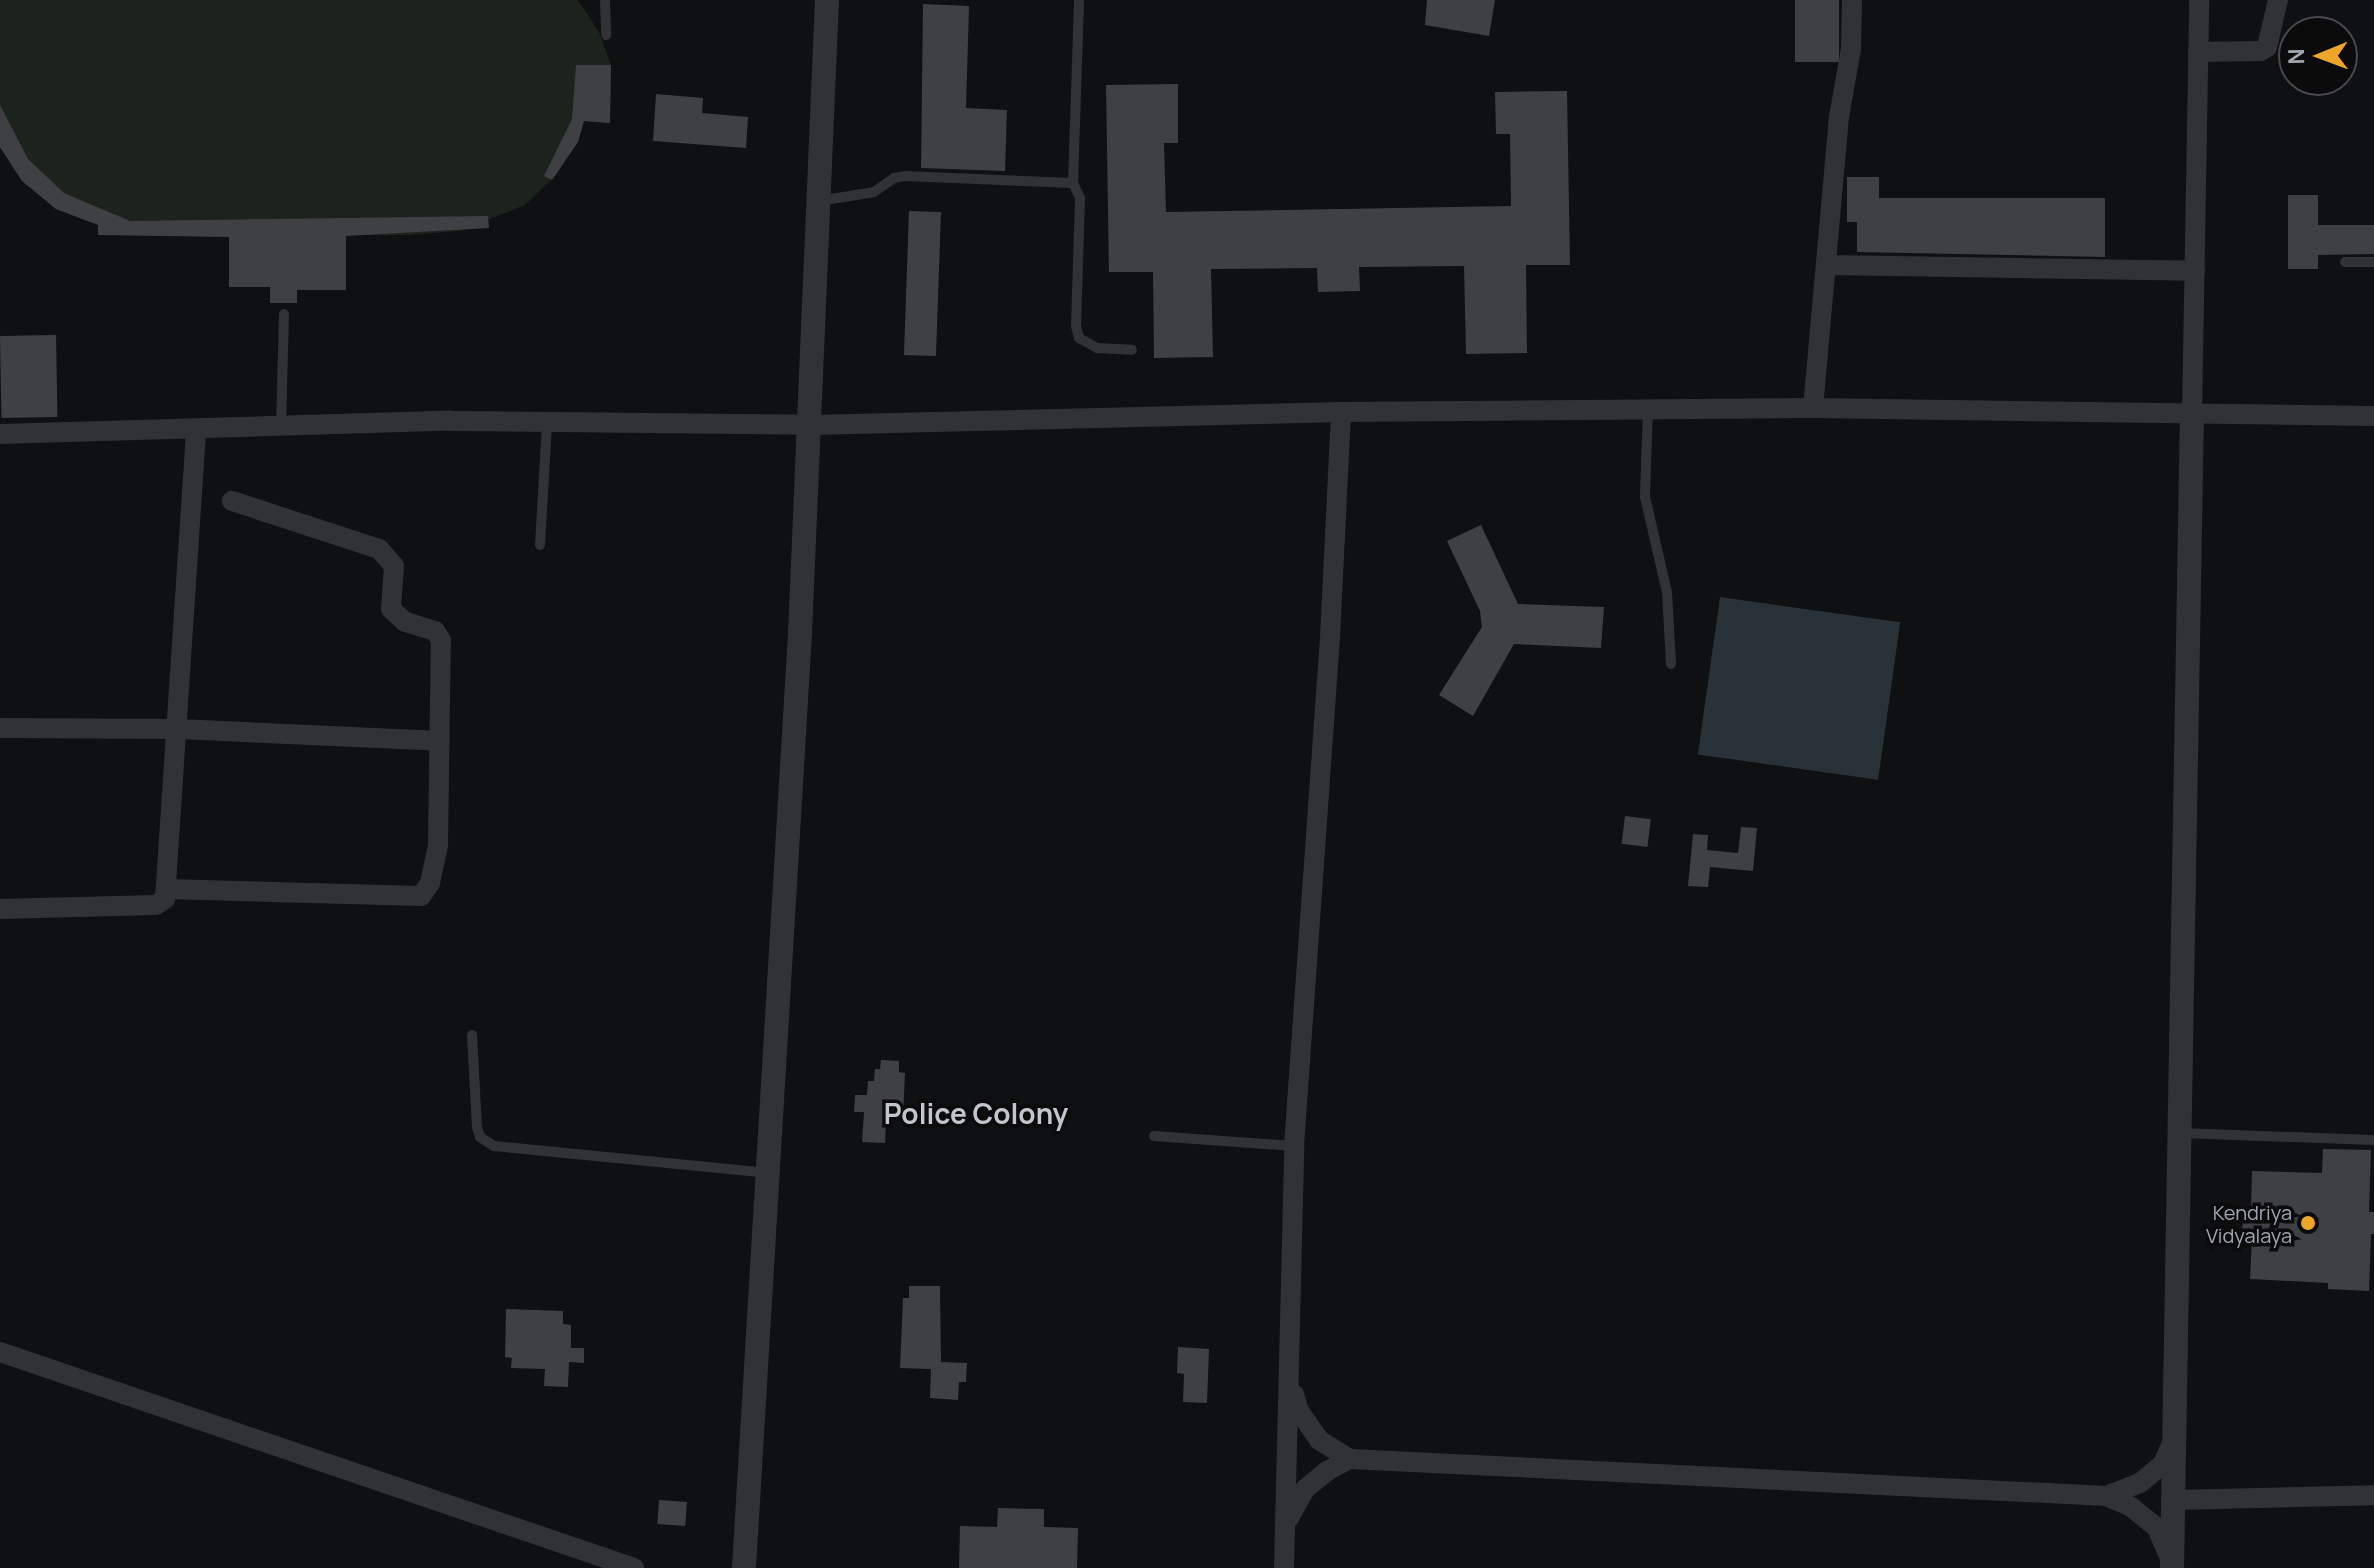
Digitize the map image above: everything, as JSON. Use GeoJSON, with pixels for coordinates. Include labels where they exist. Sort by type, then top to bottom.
{"type":"FeatureCollection","features":[{"type":"Feature","properties":{"kind":"street"},"geometry":{"type":"LineString","coordinates":[[744,1568],[810,425],[827,0]]}},
{"type":"Feature","properties":{"kind":"street"},"geometry":{"type":"LineString","coordinates":[[1813,408],[1839,117],[1851,49],[1852,0]]}},
{"type":"Feature","properties":{"kind":"street"},"geometry":{"type":"LineString","coordinates":[[2172,1565],[2199,0]]}},
{"type":"Feature","properties":{"kind":"street"},"geometry":{"type":"LineString","coordinates":[[2198,52],[2261,51],[2267,47],[2278,0]]}},
{"type":"Feature","properties":{"kind":"street"},"geometry":{"type":"LineString","coordinates":[[1826,265],[2195,271]]}},
{"type":"Feature","properties":{"kind":"street"},"geometry":{"type":"LineString","coordinates":[[0,434],[547,422],[810,425],[1341,412],[1648,409],[1813,408],[2374,416]]}},
{"type":"Feature","properties":{"kind":"street"},"geometry":{"type":"LineString","coordinates":[[1284,1568],[1288,1521],[1294,1146],[1330,638],[1341,412]]}},
{"type":"Feature","properties":{"kind":"street"},"geometry":{"type":"LineString","coordinates":[[0,909],[156,905],[165,899],[196,430]]}},
{"type":"Feature","properties":{"kind":"street"},"geometry":{"type":"LineString","coordinates":[[166,889],[421,896],[430,883],[438,844],[441,640],[435,631],[405,622],[391,609],[395,577],[389,558],[379,549],[232,501]]}},
{"type":"Feature","properties":{"kind":"street"},"geometry":{"type":"LineString","coordinates":[[0,728],[178,729],[440,741]]}},
{"type":"Feature","properties":{"kind":"street"},"geometry":{"type":"LineString","coordinates":[[0,1352],[634,1568]]}},
{"type":"Feature","properties":{"kind":"street"},"geometry":{"type":"LineString","coordinates":[[1289,1373],[1299,1411],[1305,1421],[1319,1440],[1350,1459],[2106,1496],[2130,1506],[2157,1528],[2172,1565]]}},
{"type":"Feature","properties":{"kind":"street"},"geometry":{"type":"LineString","coordinates":[[2106,1496],[2140,1483],[2163,1464],[2176,1432]]}},
{"type":"Feature","properties":{"kind":"street"},"geometry":{"type":"LineString","coordinates":[[1288,1521],[1305,1489],[1327,1471],[1350,1459]]}},
{"type":"Feature","properties":{"kind":"street"},"geometry":{"type":"LineString","coordinates":[[2175,1500],[2374,1495]]}},
{"type":"Feature","properties":{"kind":"lane"},"geometry":{"type":"LineString","coordinates":[[605,0],[606,35]]}},
{"type":"Feature","properties":{"kind":"lane"},"geometry":{"type":"LineString","coordinates":[[1079,0],[1073,183],[1080,198],[1076,326],[1079,338],[1097,348],[1132,350]]}},
{"type":"Feature","properties":{"kind":"lane"},"geometry":{"type":"LineString","coordinates":[[818,201],[874,192],[894,178],[905,176],[1073,183]]}},
{"type":"Feature","properties":{"kind":"lane"},"geometry":{"type":"LineString","coordinates":[[2345,262],[2374,262]]}},
{"type":"Feature","properties":{"kind":"lane"},"geometry":{"type":"LineString","coordinates":[[281,427],[284,314]]}},
{"type":"Feature","properties":{"kind":"lane"},"geometry":{"type":"LineString","coordinates":[[1648,409],[1645,497],[1667,592],[1671,664]]}},
{"type":"Feature","properties":{"kind":"lane"},"geometry":{"type":"LineString","coordinates":[[540,545],[547,422]]}},
{"type":"Feature","properties":{"kind":"lane"},"geometry":{"type":"LineString","coordinates":[[472,1035],[477,1127],[480,1137],[494,1146],[768,1173]]}},
{"type":"Feature","properties":{"kind":"lane"},"geometry":{"type":"LineString","coordinates":[[2181,1133],[2374,1140]]}},
{"type":"Feature","properties":{"kind":"lane"},"geometry":{"type":"LineString","coordinates":[[1154,1136],[1294,1146]]}},
{"type":"Feature","properties":{"kind":"shaded area"},"geometry":{"type":"Polygon","coordinates":[[[0,0],[578,0],[599,32],[611,65],[610,123],[584,121],[578,142],[555,176],[525,205],[460,231],[408,235],[125,235],[56,209],[22,181],[0,147],[0,0]]]}},
{"type":"Feature","properties":{"kind":"shaded area"},"geometry":{"type":"Polygon","coordinates":[[[1720,597],[1900,622],[1878,780],[1698,754],[1720,597]]]}},
{"type":"Feature","properties":{"kind":"building"},"geometry":{"type":"Polygon","coordinates":[[[1427,0],[1495,0],[1489,36],[1425,25],[1427,0]]]}},
{"type":"Feature","properties":{"kind":"building"},"geometry":{"type":"Polygon","coordinates":[[[1795,0],[1839,0],[1839,62],[1795,62],[1795,0]]]}},
{"type":"Feature","properties":{"kind":"building"},"geometry":{"type":"Polygon","coordinates":[[[923,4],[969,6],[966,108],[1007,110],[1005,171],[921,168],[923,4]]]}},
{"type":"Feature","properties":{"kind":"building"},"geometry":{"type":"Polygon","coordinates":[[[576,65],[611,65],[610,123],[584,121],[578,142],[552,180],[544,176],[572,119],[576,65]]]}},
{"type":"Feature","properties":{"kind":"building"},"geometry":{"type":"Polygon","coordinates":[[[1178,84],[1178,143],[1164,143],[1166,212],[1511,206],[1510,134],[1496,134],[1495,92],[1567,91],[1570,265],[1526,265],[1527,353],[1466,354],[1464,266],[1359,267],[1360,291],[1318,292],[1317,268],[1211,269],[1213,357],[1154,358],[1153,272],[1109,272],[1106,85],[1178,84]]]}},
{"type":"Feature","properties":{"kind":"building"},"geometry":{"type":"Polygon","coordinates":[[[656,94],[703,98],[702,113],[748,117],[746,148],[653,141],[656,94]]]}},
{"type":"Feature","properties":{"kind":"building"},"geometry":{"type":"Polygon","coordinates":[[[0,105],[28,159],[64,193],[130,221],[488,216],[489,228],[346,236],[346,290],[297,290],[297,303],[270,303],[270,287],[229,287],[229,237],[98,235],[98,225],[56,209],[22,181],[0,147],[0,105]]]}},
{"type":"Feature","properties":{"kind":"building"},"geometry":{"type":"Polygon","coordinates":[[[1847,177],[1879,177],[1879,198],[2105,198],[2105,257],[1857,252],[1857,222],[1847,222],[1847,177]]]}},
{"type":"Feature","properties":{"kind":"building"},"geometry":{"type":"Polygon","coordinates":[[[2288,195],[2318,195],[2318,225],[2374,225],[2374,254],[2318,255],[2318,269],[2288,269],[2288,195]]]}},
{"type":"Feature","properties":{"kind":"building"},"geometry":{"type":"Polygon","coordinates":[[[909,211],[941,212],[936,356],[904,355],[909,211]]]}},
{"type":"Feature","properties":{"kind":"building"},"geometry":{"type":"Polygon","coordinates":[[[56,335],[57,417],[1,418],[0,336],[56,335]]]}},
{"type":"Feature","properties":{"kind":"building"},"geometry":{"type":"Polygon","coordinates":[[[1481,525],[1518,604],[1604,607],[1601,648],[1514,644],[1473,716],[1439,695],[1482,627],[1480,611],[1447,541],[1481,525]]]}},
{"type":"Feature","properties":{"kind":"building"},"geometry":{"type":"Polygon","coordinates":[[[1625,816],[1651,819],[1647,847],[1622,844],[1625,816]]]}},
{"type":"Feature","properties":{"kind":"building"},"geometry":{"type":"Polygon","coordinates":[[[1741,827],[1757,828],[1753,871],[1710,867],[1708,887],[1688,886],[1693,834],[1708,835],[1707,850],[1738,853],[1741,827]]]}},
{"type":"Feature","properties":{"kind":"building"},"geometry":{"type":"Polygon","coordinates":[[[881,1060],[899,1061],[899,1072],[905,1073],[903,1117],[893,1116],[892,1123],[886,1123],[885,1143],[862,1142],[864,1112],[854,1112],[855,1095],[867,1095],[868,1081],[874,1081],[875,1069],[880,1069],[881,1060]]]}},
{"type":"Feature","properties":{"kind":"building","name":"Kendriya Vidyalaya"},"geometry":{"type":"Polygon","coordinates":[[[2323,1149],[2371,1150],[2369,1212],[2374,1212],[2374,1234],[2371,1234],[2369,1291],[2328,1289],[2328,1283],[2250,1279],[2252,1238],[2242,1238],[2243,1212],[2251,1210],[2252,1171],[2322,1173],[2323,1149]]]}},
{"type":"Feature","properties":{"kind":"building"},"geometry":{"type":"Polygon","coordinates":[[[909,1286],[940,1286],[941,1362],[967,1363],[966,1382],[959,1382],[958,1400],[930,1398],[931,1369],[900,1368],[903,1298],[909,1298],[909,1286]]]}},
{"type":"Feature","properties":{"kind":"building"},"geometry":{"type":"Polygon","coordinates":[[[506,1309],[563,1311],[563,1324],[571,1325],[571,1348],[584,1348],[584,1363],[569,1362],[568,1387],[544,1386],[545,1369],[511,1368],[512,1358],[505,1357],[506,1309]]]}},
{"type":"Feature","properties":{"kind":"building"},"geometry":{"type":"Polygon","coordinates":[[[1178,1347],[1209,1349],[1207,1403],[1183,1402],[1184,1374],[1177,1373],[1178,1347]]]}},
{"type":"Feature","properties":{"kind":"building"},"geometry":{"type":"Polygon","coordinates":[[[659,1500],[687,1502],[685,1526],[657,1524],[659,1500]]]}},
{"type":"Feature","properties":{"kind":"building"},"geometry":{"type":"Polygon","coordinates":[[[998,1508],[1044,1509],[1044,1527],[1078,1528],[1077,1568],[959,1568],[960,1526],[997,1527],[998,1508]]]}},
{"type":"Feature","properties":{"kind":"place","name":"Kendriya Vidyalaya"},"geometry":{"type":"Point","coordinates":[2308,1223]}},
{"type":"Feature","properties":{"kind":"district","name":"Police Colony"},"geometry":{"type":"Point","coordinates":[976,1113]}}]}
